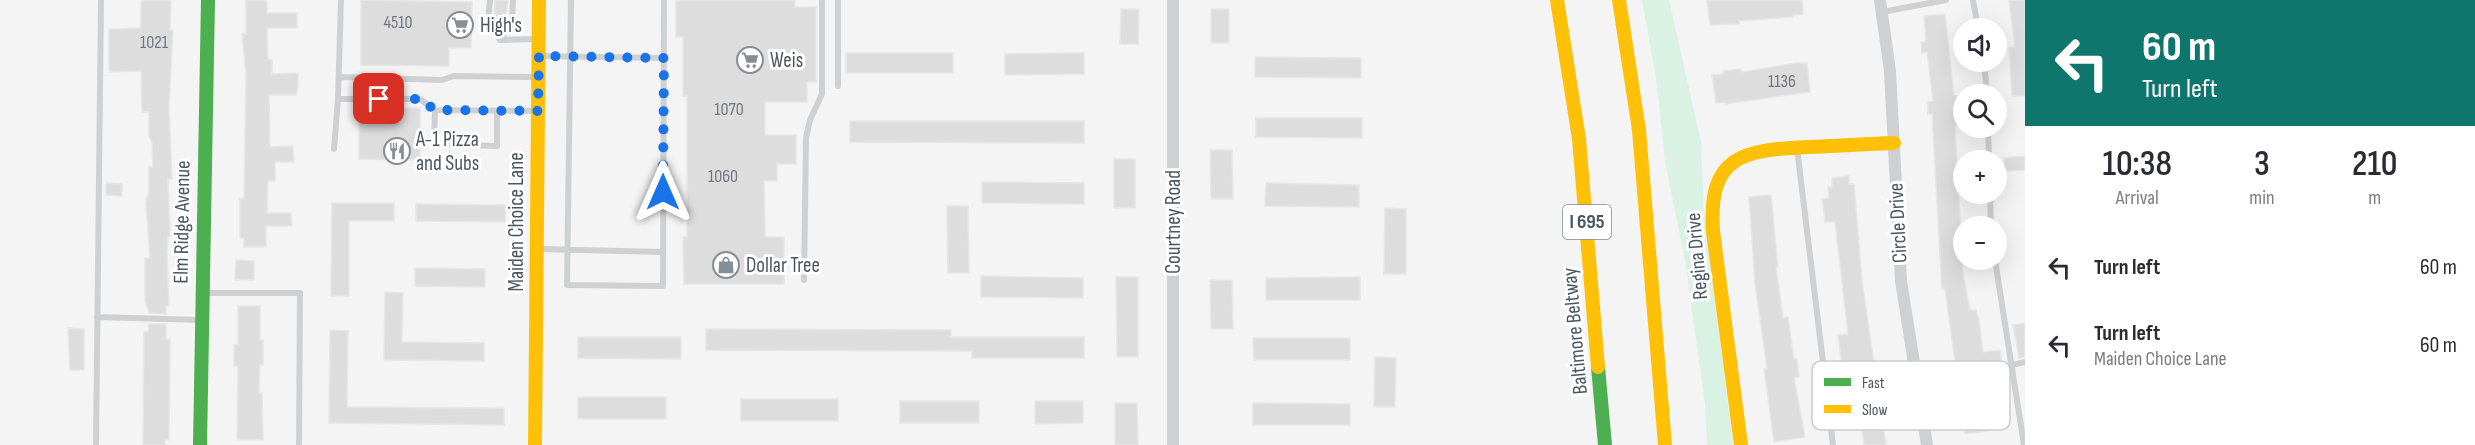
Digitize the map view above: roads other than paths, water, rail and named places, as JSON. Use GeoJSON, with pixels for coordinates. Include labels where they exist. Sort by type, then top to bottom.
{"type":"FeatureCollection","features":[{"type":"Feature","properties":{"kind":"main road","name":"Elm Ridge Avenue"},"geometry":{"type":"LineString","coordinates":[[200,445],[208,0]]}},
{"type":"Feature","properties":{"kind":"main road","name":"Maiden Choice Lane"},"geometry":{"type":"LineString","coordinates":[[535,445],[540,0]]}},
{"type":"Feature","properties":{"kind":"main road","name":"Baltimore Beltway"},"geometry":{"type":"LineString","coordinates":[[1557,0],[1579,139],[1605,445]]}},
{"type":"Feature","properties":{"kind":"main road"},"geometry":{"type":"LineString","coordinates":[[1619,0],[1639,130],[1665,445]]}},
{"type":"Feature","properties":{"kind":"main road","name":"Regina Drive"},"geometry":{"type":"LineString","coordinates":[[1741,445],[1716,254],[1713,204],[1716,185],[1723,172],[1747,152],[1797,147],[1894,143]]}},
{"type":"Feature","properties":{"kind":"street","name":"Courtney Road"},"geometry":{"type":"LineString","coordinates":[[1173,0],[1173,445]]}},
{"type":"Feature","properties":{"kind":"street","name":"Circle Drive"},"geometry":{"type":"LineString","coordinates":[[1881,6],[1890,71],[1901,281],[1914,361]]}},
{"type":"Feature","properties":{"kind":"street","name":"Circle Drive"},"geometry":{"type":"LineString","coordinates":[[1925,430],[1927,445]]}},
{"type":"Feature","properties":{"kind":"lane"},"geometry":{"type":"LineString","coordinates":[[96,445],[101,0]]}},
{"type":"Feature","properties":{"kind":"lane"},"geometry":{"type":"LineString","coordinates":[[334,149],[341,0]]}},
{"type":"Feature","properties":{"kind":"lane"},"geometry":{"type":"LineString","coordinates":[[490,0],[488,23],[500,40]]}},
{"type":"Feature","properties":{"kind":"lane"},"geometry":{"type":"LineString","coordinates":[[500,40],[512,24],[513,0]]}},
{"type":"Feature","properties":{"kind":"lane"},"geometry":{"type":"LineString","coordinates":[[571,0],[567,285],[663,286],[664,0]]}},
{"type":"Feature","properties":{"kind":"lane"},"geometry":{"type":"LineString","coordinates":[[804,280],[806,138],[810,120],[822,93],[822,0]]}},
{"type":"Feature","properties":{"kind":"lane"},"geometry":{"type":"LineString","coordinates":[[838,0],[838,86]]}},
{"type":"Feature","properties":{"kind":"lane"},"geometry":{"type":"LineString","coordinates":[[1881,6],[1946,0]]}},
{"type":"Feature","properties":{"kind":"lane"},"geometry":{"type":"LineString","coordinates":[[1973,0],[1976,18]]}},
{"type":"Feature","properties":{"kind":"lane"},"geometry":{"type":"LineString","coordinates":[[500,40],[539,39]]}},
{"type":"Feature","properties":{"kind":"lane"},"geometry":{"type":"LineString","coordinates":[[539,56],[664,58]]}},
{"type":"Feature","properties":{"kind":"lane"},"geometry":{"type":"LineString","coordinates":[[339,77],[442,80],[454,76],[538,77]]}},
{"type":"Feature","properties":{"kind":"lane"},"geometry":{"type":"LineString","coordinates":[[338,99],[420,99],[435,110],[538,111]]}},
{"type":"Feature","properties":{"kind":"lane"},"geometry":{"type":"LineString","coordinates":[[435,110],[434,144],[497,146],[497,111]]}},
{"type":"Feature","properties":{"kind":"lane"},"geometry":{"type":"LineString","coordinates":[[1797,147],[1823,361]]}},
{"type":"Feature","properties":{"kind":"lane"},"geometry":{"type":"LineString","coordinates":[[537,249],[663,252]]}},
{"type":"Feature","properties":{"kind":"lane"},"geometry":{"type":"LineString","coordinates":[[1997,270],[2024,445]]}},
{"type":"Feature","properties":{"kind":"lane"},"geometry":{"type":"LineString","coordinates":[[202,293],[300,293],[299,445]]}},
{"type":"Feature","properties":{"kind":"lane"},"geometry":{"type":"LineString","coordinates":[[97,317],[202,320]]}},
{"type":"Feature","properties":{"kind":"lane"},"geometry":{"type":"LineString","coordinates":[[2012,365],[2025,362]]}},
{"type":"Feature","properties":{"kind":"lane"},"geometry":{"type":"LineString","coordinates":[[1831,430],[1833,445]]}},
{"type":"Feature","properties":{"kind":"place","name":"High's"},"geometry":{"type":"Point","coordinates":[460,25]}},
{"type":"Feature","properties":{"kind":"place","name":"Weis"},"geometry":{"type":"Point","coordinates":[750,60]}},
{"type":"Feature","properties":{"kind":"place","name":"A-1 Pizza and Subs"},"geometry":{"type":"Point","coordinates":[397,151]}},
{"type":"Feature","properties":{"kind":"place","name":"Dollar Tree"},"geometry":{"type":"Point","coordinates":[726,265]}}]}
